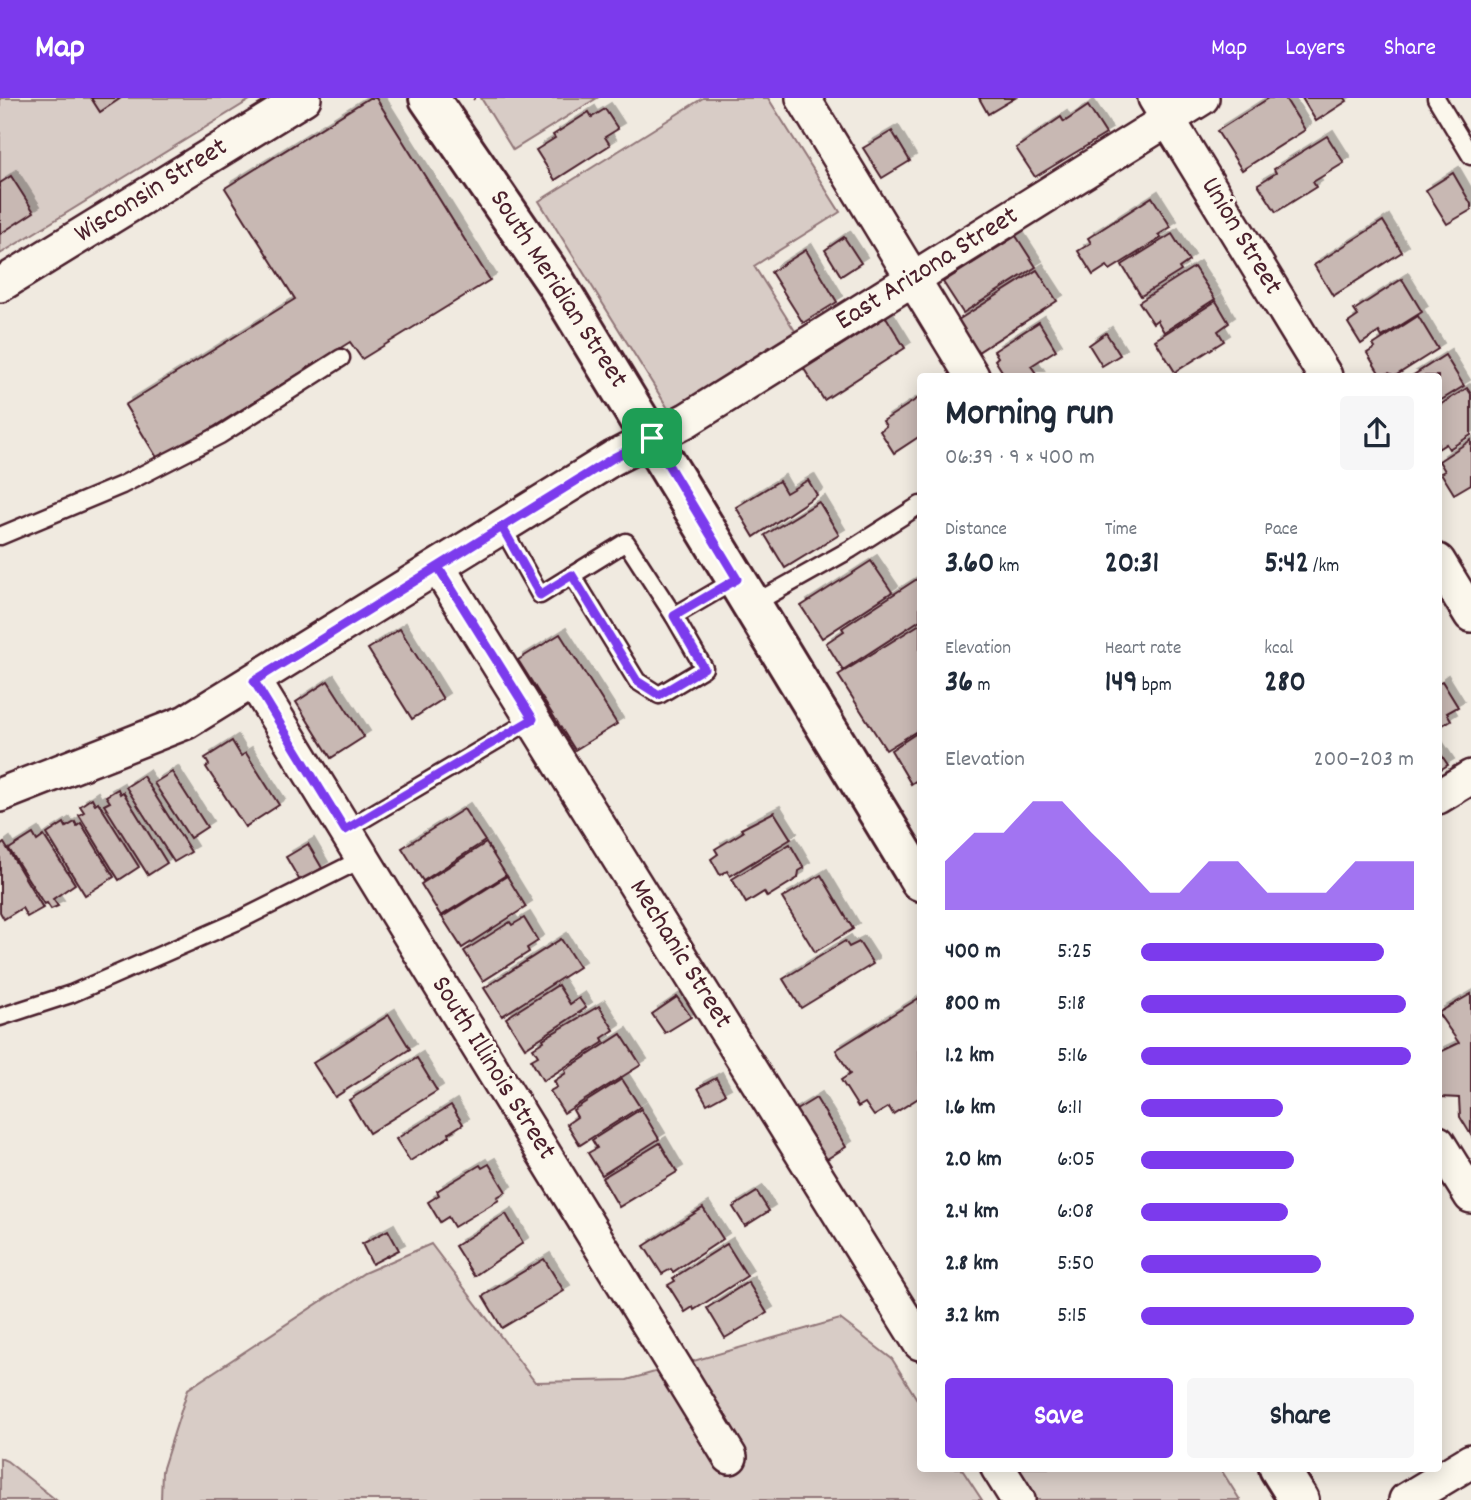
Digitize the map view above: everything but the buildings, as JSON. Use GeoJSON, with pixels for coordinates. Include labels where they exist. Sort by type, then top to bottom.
{"type":"FeatureCollection","features":[{"type":"Feature","properties":{"kind":"main road","name":"South Meridian Street"},"geometry":{"type":"LineString","coordinates":[[429,98],[556,283],[917,876]]}},
{"type":"Feature","properties":{"kind":"main road"},"geometry":{"type":"LineString","coordinates":[[1282,1472],[1299,1500]]}},
{"type":"Feature","properties":{"kind":"street","name":"Wisconsin Street"},"geometry":{"type":"LineString","coordinates":[[0,285],[304,98]]}},
{"type":"Feature","properties":{"kind":"street"},"geometry":{"type":"LineString","coordinates":[[803,98],[970,373]]}},
{"type":"Feature","properties":{"kind":"street","name":"East Arizona Street"},"geometry":{"type":"LineString","coordinates":[[0,795],[168,730],[254,681],[620,454],[687,420],[914,279],[1162,109],[1202,98]]}},
{"type":"Feature","properties":{"kind":"street","name":"Union Street"},"geometry":{"type":"LineString","coordinates":[[1162,109],[1323,373]]}},
{"type":"Feature","properties":{"kind":"street","name":"Mechanic Street"},"geometry":{"type":"LineString","coordinates":[[438,567],[917,1338]]}},
{"type":"Feature","properties":{"kind":"street"},"geometry":{"type":"LineString","coordinates":[[1442,568],[1471,615]]}},
{"type":"Feature","properties":{"kind":"street","name":"South Illinois Street"},"geometry":{"type":"LineString","coordinates":[[254,681],[730,1457]]}},
{"type":"Feature","properties":{"kind":"street"},"geometry":{"type":"LineString","coordinates":[[1442,795],[1471,777]]}},
{"type":"Feature","properties":{"kind":"street"},"geometry":{"type":"LineString","coordinates":[[1442,1149],[1471,1196]]}},
{"type":"Feature","properties":{"kind":"street"},"geometry":{"type":"LineString","coordinates":[[1406,1500],[1471,1461]]}},
{"type":"Feature","properties":{"kind":"street"},"geometry":{"type":"LineString","coordinates":[[1000,1472],[1018,1500]]}},
{"type":"Feature","properties":{"kind":"lane"},"geometry":{"type":"LineString","coordinates":[[1436,98],[1471,156]]}},
{"type":"Feature","properties":{"kind":"lane"},"geometry":{"type":"LineString","coordinates":[[0,536],[121,485],[220,435],[341,358]]}},
{"type":"Feature","properties":{"kind":"lane"},"geometry":{"type":"LineString","coordinates":[[674,616],[851,549],[917,507]]}},
{"type":"Feature","properties":{"kind":"lane"},"geometry":{"type":"LineString","coordinates":[[502,527],[540,595],[572,575],[626,542],[704,668],[659,695],[637,681],[572,575]]}},
{"type":"Feature","properties":{"kind":"lane"},"geometry":{"type":"LineString","coordinates":[[345,830],[533,719]]}},
{"type":"Feature","properties":{"kind":"lane"},"geometry":{"type":"LineString","coordinates":[[0,1017],[71,994],[236,922],[362,859]]}},
{"type":"Feature","properties":{"kind":"shaded area"},"geometry":{"type":"Polygon","coordinates":[[[0,98],[253,98],[0,254],[0,98]]]}},
{"type":"Feature","properties":{"kind":"shaded area"},"geometry":{"type":"Polygon","coordinates":[[[481,98],[597,98],[513,150],[481,98]]]}},
{"type":"Feature","properties":{"kind":"shaded area"},"geometry":{"type":"Polygon","coordinates":[[[703,98],[768,98],[840,212],[754,266],[795,331],[669,410],[539,201],[703,98]]]}},
{"type":"Feature","properties":{"kind":"shaded area"},"geometry":{"type":"Polygon","coordinates":[[[431,1244],[535,1382],[627,1380],[840,1319],[892,1359],[917,1399],[917,1472],[964,1472],[982,1500],[161,1500],[162,1471],[188,1389],[364,1273],[431,1244]]]}},
{"type":"Feature","properties":{"kind":"shaded area"},"geometry":{"type":"Polygon","coordinates":[[[0,1458],[7,1461],[56,1500],[0,1500],[0,1458]]]}},
{"type":"Feature","properties":{"kind":"shaded area"},"geometry":{"type":"Polygon","coordinates":[[[1013,1472],[1222,1472],[1240,1500],[1030,1500],[1013,1472]]]}},
{"type":"Feature","properties":{"kind":"route"},"geometry":{"type":"LineString","coordinates":[[652,438],[737,579],[674,616],[704,668],[659,695],[637,681],[572,575],[540,595],[502,527],[438,567],[533,719],[345,830],[254,681],[613,458],[652,438]]}}]}
